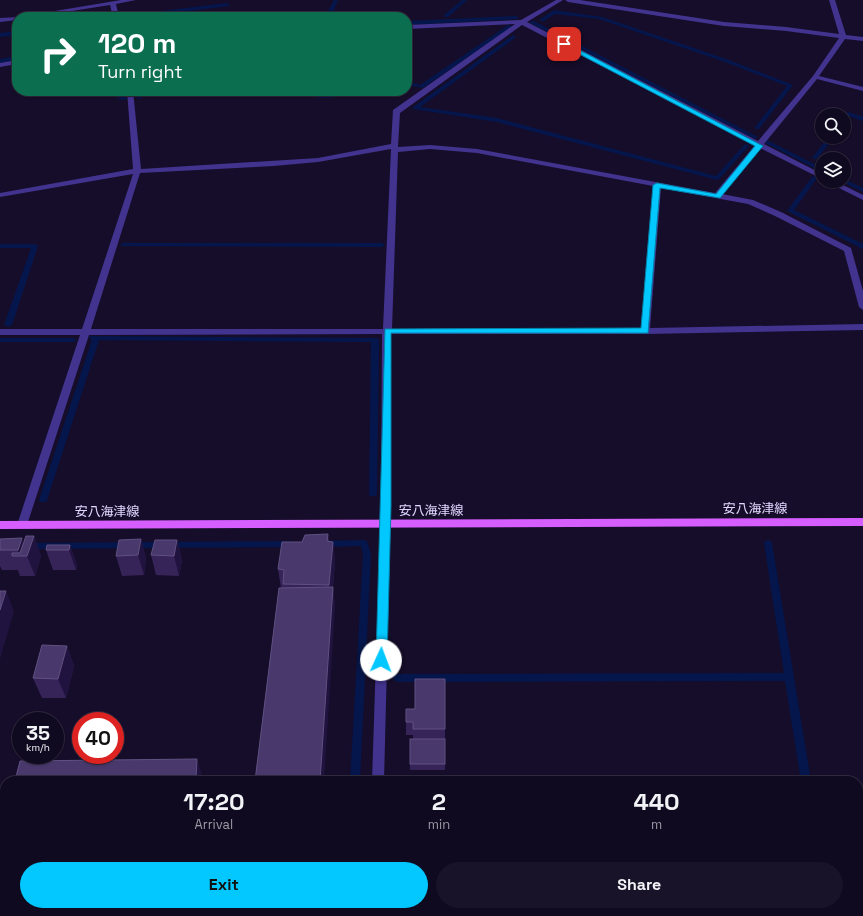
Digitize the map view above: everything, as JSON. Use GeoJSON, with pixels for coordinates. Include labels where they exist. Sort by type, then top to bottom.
{"type":"FeatureCollection","features":[{"type":"Feature","properties":{"kind":"main road","name":"安八海津線"},"geometry":{"type":"LineString","coordinates":[[0,525],[863,522]]}},
{"type":"Feature","properties":{"kind":"street"},"geometry":{"type":"LineString","coordinates":[[54,12],[133,0]]}},
{"type":"Feature","properties":{"kind":"street"},"geometry":{"type":"LineString","coordinates":[[378,776],[385,524],[387,330],[396,112],[522,22],[560,0]]}},
{"type":"Feature","properties":{"kind":"street"},"geometry":{"type":"LineString","coordinates":[[568,0],[621,3],[724,24],[863,39]]}},
{"type":"Feature","properties":{"kind":"street"},"geometry":{"type":"LineString","coordinates":[[832,0],[843,36]]}},
{"type":"Feature","properties":{"kind":"street"},"geometry":{"type":"LineString","coordinates":[[113,3],[115,12]]}},
{"type":"Feature","properties":{"kind":"street"},"geometry":{"type":"LineString","coordinates":[[0,20],[12,19]]}},
{"type":"Feature","properties":{"kind":"street"},"geometry":{"type":"LineString","coordinates":[[412,27],[522,22],[759,146],[815,174]]}},
{"type":"Feature","properties":{"kind":"street"},"geometry":{"type":"LineString","coordinates":[[717,196],[815,77],[843,36]]}},
{"type":"Feature","properties":{"kind":"street"},"geometry":{"type":"LineString","coordinates":[[0,65],[12,63]]}},
{"type":"Feature","properties":{"kind":"street"},"geometry":{"type":"LineString","coordinates":[[815,77],[863,89]]}},
{"type":"Feature","properties":{"kind":"street"},"geometry":{"type":"LineString","coordinates":[[22,525],[135,182],[137,171],[130,96]]}},
{"type":"Feature","properties":{"kind":"street"},"geometry":{"type":"LineString","coordinates":[[0,195],[123,172],[274,164],[318,160],[394,148],[430,147],[477,151],[750,202],[778,214],[848,250],[863,307]]}},
{"type":"Feature","properties":{"kind":"street"},"geometry":{"type":"LineString","coordinates":[[645,331],[657,185]]}},
{"type":"Feature","properties":{"kind":"street"},"geometry":{"type":"LineString","coordinates":[[843,188],[863,198]]}},
{"type":"Feature","properties":{"kind":"street"},"geometry":{"type":"LineString","coordinates":[[0,332],[387,330],[645,331],[863,327]]}},
{"type":"Feature","properties":{"kind":"building"},"geometry":{"type":"Polygon","coordinates":[[[328,534],[327,541],[333,542],[329,585],[283,584],[284,570],[278,569],[282,542],[302,542],[305,535],[328,534]]]}},
{"type":"Feature","properties":{"kind":"building"},"geometry":{"type":"Polygon","coordinates":[[[26,536],[34,536],[27,556],[12,556],[12,553],[20,553],[26,536]]]}},
{"type":"Feature","properties":{"kind":"building"},"geometry":{"type":"Polygon","coordinates":[[[22,538],[18,550],[0,550],[0,539],[22,538]]]}},
{"type":"Feature","properties":{"kind":"building"},"geometry":{"type":"Polygon","coordinates":[[[141,539],[138,555],[116,556],[119,540],[141,539]]]}},
{"type":"Feature","properties":{"kind":"building"},"geometry":{"type":"Polygon","coordinates":[[[155,540],[177,540],[174,556],[151,555],[155,540]]]}},
{"type":"Feature","properties":{"kind":"building"},"geometry":{"type":"Polygon","coordinates":[[[47,545],[70,545],[69,550],[46,550],[47,545]]]}},
{"type":"Feature","properties":{"kind":"building"},"geometry":{"type":"Polygon","coordinates":[[[333,587],[320,776],[256,776],[279,588],[333,587]]]}},
{"type":"Feature","properties":{"kind":"building"},"geometry":{"type":"Polygon","coordinates":[[[0,591],[6,591],[0,610],[0,591]]]}},
{"type":"Feature","properties":{"kind":"building"},"geometry":{"type":"Polygon","coordinates":[[[42,645],[67,646],[58,679],[33,678],[42,645]]]}},
{"type":"Feature","properties":{"kind":"building"},"geometry":{"type":"Polygon","coordinates":[[[415,679],[445,679],[445,729],[413,729],[413,722],[406,722],[406,709],[415,709],[415,679]]]}},
{"type":"Feature","properties":{"kind":"building"},"geometry":{"type":"Polygon","coordinates":[[[410,739],[445,739],[445,764],[410,764],[410,739]]]}},
{"type":"Feature","properties":{"kind":"building"},"geometry":{"type":"Polygon","coordinates":[[[197,759],[196,776],[16,776],[19,764],[64,764],[64,761],[72,760],[72,764],[124,764],[124,760],[197,759]]]}},
{"type":"Feature","properties":{"kind":"waterway"},"geometry":{"type":"LineString","coordinates":[[330,12],[336,0]]}},
{"type":"Feature","properties":{"kind":"waterway"},"geometry":{"type":"LineString","coordinates":[[446,16],[465,0],[462,0]]}},
{"type":"Feature","properties":{"kind":"waterway"},"geometry":{"type":"LineString","coordinates":[[169,12],[227,5]]}},
{"type":"Feature","properties":{"kind":"waterway"},"geometry":{"type":"LineString","coordinates":[[542,20],[554,12],[600,18],[727,61],[790,85],[757,128]]}},
{"type":"Feature","properties":{"kind":"waterway"},"geometry":{"type":"LineString","coordinates":[[412,23],[516,18]]}},
{"type":"Feature","properties":{"kind":"waterway"},"geometry":{"type":"LineString","coordinates":[[532,22],[755,137]]}},
{"type":"Feature","properties":{"kind":"waterway"},"geometry":{"type":"LineString","coordinates":[[412,84],[421,87],[510,26]]}},
{"type":"Feature","properties":{"kind":"waterway"},"geometry":{"type":"LineString","coordinates":[[0,35],[12,34]]}},
{"type":"Feature","properties":{"kind":"waterway"},"geometry":{"type":"LineString","coordinates":[[513,37],[415,108],[497,120],[717,178],[746,146]]}},
{"type":"Feature","properties":{"kind":"waterway"},"geometry":{"type":"LineString","coordinates":[[0,61],[12,59]]}},
{"type":"Feature","properties":{"kind":"waterway"},"geometry":{"type":"LineString","coordinates":[[118,96],[124,99]]}},
{"type":"Feature","properties":{"kind":"waterway"},"geometry":{"type":"LineString","coordinates":[[323,96],[337,96]]}},
{"type":"Feature","properties":{"kind":"waterway"},"geometry":{"type":"LineString","coordinates":[[851,115],[863,119]]}},
{"type":"Feature","properties":{"kind":"waterway"},"geometry":{"type":"LineString","coordinates":[[767,142],[815,166]]}},
{"type":"Feature","properties":{"kind":"waterway"},"geometry":{"type":"LineString","coordinates":[[820,152],[826,144]]}},
{"type":"Feature","properties":{"kind":"waterway"},"geometry":{"type":"LineString","coordinates":[[814,178],[790,211],[863,247]]}},
{"type":"Feature","properties":{"kind":"waterway"},"geometry":{"type":"LineString","coordinates":[[851,184],[863,190]]}},
{"type":"Feature","properties":{"kind":"waterway"},"geometry":{"type":"LineString","coordinates":[[123,245],[382,245]]}},
{"type":"Feature","properties":{"kind":"waterway"},"geometry":{"type":"LineString","coordinates":[[0,246],[35,246],[8,325]]}},
{"type":"Feature","properties":{"kind":"waterway"},"geometry":{"type":"LineString","coordinates":[[43,500],[96,338]]}},
{"type":"Feature","properties":{"kind":"waterway"},"geometry":{"type":"LineString","coordinates":[[96,338],[375,340],[373,494]]}},
{"type":"Feature","properties":{"kind":"waterway"},"geometry":{"type":"LineString","coordinates":[[0,340],[73,340]]}},
{"type":"Feature","properties":{"kind":"waterway"},"geometry":{"type":"LineString","coordinates":[[323,544],[364,543],[367,554],[355,776]]}},
{"type":"Feature","properties":{"kind":"waterway"},"geometry":{"type":"LineString","coordinates":[[768,543],[789,677]]}},
{"type":"Feature","properties":{"kind":"waterway"},"geometry":{"type":"LineString","coordinates":[[27,546],[291,544]]}},
{"type":"Feature","properties":{"kind":"waterway"},"geometry":{"type":"LineString","coordinates":[[398,678],[789,677]]}},
{"type":"Feature","properties":{"kind":"waterway"},"geometry":{"type":"LineString","coordinates":[[789,677],[805,776]]}},
{"type":"Feature","properties":{"kind":"route"},"geometry":{"type":"LineString","coordinates":[[381,660],[386,506],[387,330],[645,331],[657,185],[717,196],[759,146],[564,44]]}}]}
